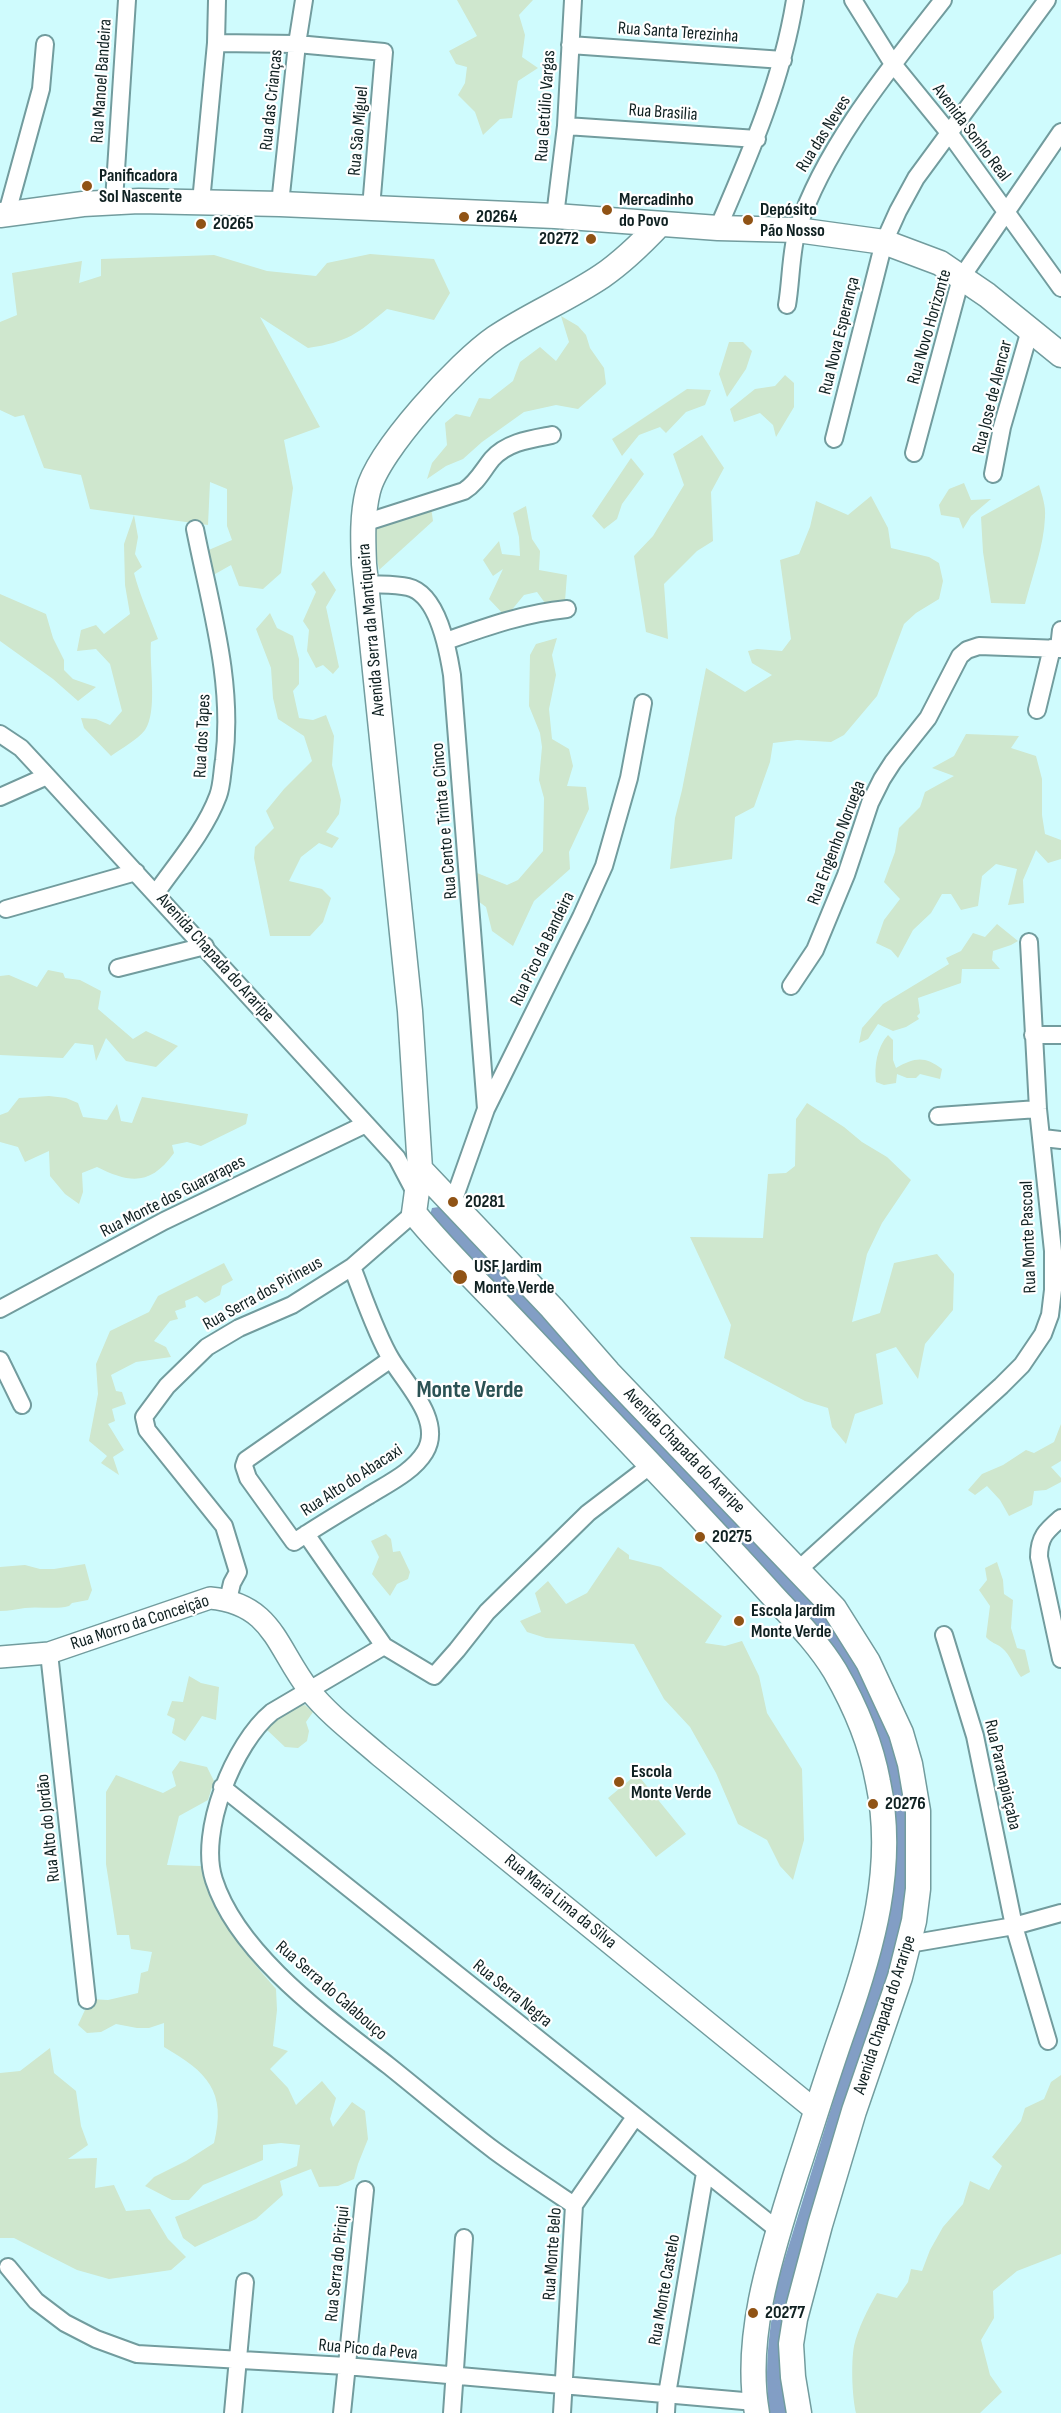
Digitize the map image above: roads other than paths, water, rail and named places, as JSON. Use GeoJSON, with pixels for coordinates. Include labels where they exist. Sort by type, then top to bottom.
{"type":"FeatureCollection","features":[{"type":"Feature","properties":{"kind":"main road"},"geometry":{"type":"LineString","coordinates":[[4,214],[114,201],[201,202],[555,216],[718,228],[797,230],[884,242],[940,263],[1061,356]]}},
{"type":"Feature","properties":{"kind":"main road","name":"Avenida Serra da Mantiqueira"},"geometry":{"type":"LineString","coordinates":[[420,1169],[410,1011],[364,564],[364,523],[368,490],[374,474],[385,457],[418,413],[471,358],[493,339],[602,276],[630,255],[660,224]]}},
{"type":"Feature","properties":{"kind":"main road"},"geometry":{"type":"LineString","coordinates":[[415,1204],[420,1169]]}},
{"type":"Feature","properties":{"kind":"main road","name":"Avenida Chapada do Araripe"},"geometry":{"type":"LineString","coordinates":[[420,1169],[834,1608],[868,1662],[901,1733],[915,1787],[919,1835],[918,1888],[909,1944],[854,2111],[795,2319],[791,2344],[793,2378],[800,2413]]}},
{"type":"Feature","properties":{"kind":"main road","name":"Avenida Chapada do Araripe"},"geometry":{"type":"LineString","coordinates":[[415,1204],[445,1250],[803,1627],[828,1662],[851,1703],[866,1739],[878,1781],[884,1824],[884,1872],[876,1923],[866,1967],[815,2110],[778,2230],[758,2309],[756,2407]]}},
{"type":"Feature","properties":{"kind":"street","name":"Rua Manoel Bandeira"},"geometry":{"type":"LineString","coordinates":[[114,201],[127,0]]}},
{"type":"Feature","properties":{"kind":"street"},"geometry":{"type":"LineString","coordinates":[[201,202],[216,43],[217,0]]}},
{"type":"Feature","properties":{"kind":"street","name":"Rua das Crianças"},"geometry":{"type":"LineString","coordinates":[[280,204],[297,44],[304,0]]}},
{"type":"Feature","properties":{"kind":"street","name":"Rua Getúlio Vargas"},"geometry":{"type":"LineString","coordinates":[[555,216],[566,126],[573,0]]}},
{"type":"Feature","properties":{"kind":"street"},"geometry":{"type":"LineString","coordinates":[[718,228],[757,139],[783,60],[795,0]]}},
{"type":"Feature","properties":{"kind":"street","name":"Avenida Sonho Real"},"geometry":{"type":"LineString","coordinates":[[853,0],[893,64],[950,134],[1059,280]]}},
{"type":"Feature","properties":{"kind":"street","name":"Rua das Neves"},"geometry":{"type":"LineString","coordinates":[[787,305],[797,230],[813,189],[834,151],[893,64],[943,0]]}},
{"type":"Feature","properties":{"kind":"street","name":"Rua Nova Esperança"},"geometry":{"type":"LineString","coordinates":[[834,439],[884,242],[898,211],[916,178],[1047,0]]}},
{"type":"Feature","properties":{"kind":"street"},"geometry":{"type":"LineString","coordinates":[[216,43],[297,44]]}},
{"type":"Feature","properties":{"kind":"street"},"geometry":{"type":"LineString","coordinates":[[4,214],[41,89],[45,44]]}},
{"type":"Feature","properties":{"kind":"street","name":"Rua São Miguel"},"geometry":{"type":"LineString","coordinates":[[297,44],[384,52],[371,208]]}},
{"type":"Feature","properties":{"kind":"street","name":"Rua Santa Terezinha"},"geometry":{"type":"LineString","coordinates":[[570,45],[783,60]]}},
{"type":"Feature","properties":{"kind":"street","name":"Rua Brasilia"},"geometry":{"type":"LineString","coordinates":[[566,126],[757,139]]}},
{"type":"Feature","properties":{"kind":"street","name":"Rua Novo Horizonte"},"geometry":{"type":"LineString","coordinates":[[914,453],[961,278],[1061,132]]}},
{"type":"Feature","properties":{"kind":"street","name":"Rua Jose de Alencar"},"geometry":{"type":"LineString","coordinates":[[993,474],[1002,427],[1030,330]]}},
{"type":"Feature","properties":{"kind":"street"},"geometry":{"type":"LineString","coordinates":[[364,523],[465,490],[472,486],[492,460],[504,450],[524,440],[552,435]]}},
{"type":"Feature","properties":{"kind":"street","name":"Rua dos Tapes"},"geometry":{"type":"LineString","coordinates":[[156,893],[210,815],[219,794],[226,744],[228,712],[224,674],[195,529]]}},
{"type":"Feature","properties":{"kind":"street","name":"Rua Cento e Trinta e Cinco"},"geometry":{"type":"LineString","coordinates":[[366,584],[410,587],[421,594],[436,614],[446,641],[452,675],[486,1109]]}},
{"type":"Feature","properties":{"kind":"street"},"geometry":{"type":"LineString","coordinates":[[446,641],[520,617],[567,609]]}},
{"type":"Feature","properties":{"kind":"street"},"geometry":{"type":"LineString","coordinates":[[1037,710],[1061,630]]}},
{"type":"Feature","properties":{"kind":"street","name":"Rua Engenho Noruega"},"geometry":{"type":"LineString","coordinates":[[791,986],[808,963],[823,932],[846,875],[870,803],[882,778],[928,718],[960,656],[966,650],[979,646],[1057,648]]}},
{"type":"Feature","properties":{"kind":"street","name":"Rua Pico da Bandeira"},"geometry":{"type":"LineString","coordinates":[[453,1202],[486,1109],[604,866],[629,778],[643,703]]}},
{"type":"Feature","properties":{"kind":"street","name":"Avenida Chapada do Araripe"},"geometry":{"type":"LineString","coordinates":[[0,734],[21,748],[397,1158],[415,1204]]}},
{"type":"Feature","properties":{"kind":"street"},"geometry":{"type":"LineString","coordinates":[[0,797],[47,776]]}},
{"type":"Feature","properties":{"kind":"street"},"geometry":{"type":"LineString","coordinates":[[6,909],[136,872]]}},
{"type":"Feature","properties":{"kind":"street","name":"Rua Monte Pascoal"},"geometry":{"type":"LineString","coordinates":[[798,1570],[1022,1365],[1043,1334],[1050,1315],[1057,1251],[1038,1109],[1029,942]]}},
{"type":"Feature","properties":{"kind":"street"},"geometry":{"type":"LineString","coordinates":[[118,968],[205,946]]}},
{"type":"Feature","properties":{"kind":"street"},"geometry":{"type":"LineString","coordinates":[[1033,1035],[1061,1035]]}},
{"type":"Feature","properties":{"kind":"street"},"geometry":{"type":"LineString","coordinates":[[938,1116],[1038,1109]]}},
{"type":"Feature","properties":{"kind":"street","name":"Rua Monte dos Guararapes"},"geometry":{"type":"LineString","coordinates":[[0,1309],[164,1221],[366,1124]]}},
{"type":"Feature","properties":{"kind":"street"},"geometry":{"type":"LineString","coordinates":[[1043,1138],[1061,1140]]}},
{"type":"Feature","properties":{"kind":"street","name":"Rua Serra dos Pirineus"},"geometry":{"type":"LineString","coordinates":[[228,1600],[232,1583],[238,1572],[224,1527],[147,1430],[144,1417],[147,1410],[167,1386],[207,1347],[239,1328],[291,1305],[352,1267],[415,1204]]}},
{"type":"Feature","properties":{"kind":"street","name":"Rua Alto do Abacaxi"},"geometry":{"type":"LineString","coordinates":[[303,1536],[396,1479],[415,1464],[426,1451],[429,1434],[426,1414],[414,1390],[391,1359],[352,1267]]}},
{"type":"Feature","properties":{"kind":"street"},"geometry":{"type":"LineString","coordinates":[[391,1359],[252,1455],[244,1466],[248,1478],[289,1537],[294,1542],[303,1536],[384,1646],[434,1676],[487,1612],[588,1513],[651,1465]]}},
{"type":"Feature","properties":{"kind":"street"},"geometry":{"type":"LineString","coordinates":[[0,1360],[22,1405]]}},
{"type":"Feature","properties":{"kind":"street"},"geometry":{"type":"LineString","coordinates":[[1061,1518],[1041,1537],[1039,1557],[1061,1659]]}},
{"type":"Feature","properties":{"kind":"street","name":"Rua Morro da Conceição"},"geometry":{"type":"LineString","coordinates":[[0,1656],[49,1653],[210,1598],[228,1600],[250,1608],[263,1620],[309,1690]]}},
{"type":"Feature","properties":{"kind":"street","name":"Rua Paranapiaçaba"},"geometry":{"type":"LineString","coordinates":[[944,1635],[975,1736],[1014,1926],[1048,2041]]}},
{"type":"Feature","properties":{"kind":"street","name":"Rua Serra do Calabouço"},"geometry":{"type":"LineString","coordinates":[[384,1646],[272,1712],[257,1724],[222,1787],[210,1841],[213,1880],[248,1941],[273,1970],[323,2014],[495,2151],[573,2205]]}},
{"type":"Feature","properties":{"kind":"street","name":"Rua Alto do Jordão"},"geometry":{"type":"LineString","coordinates":[[49,1653],[87,2000]]}},
{"type":"Feature","properties":{"kind":"street","name":"Rua Maria Lima da Silva"},"geometry":{"type":"LineString","coordinates":[[309,1690],[380,1756],[815,2110]]}},
{"type":"Feature","properties":{"kind":"street","name":"Rua Serra Negra"},"geometry":{"type":"LineString","coordinates":[[222,1787],[778,2230]]}},
{"type":"Feature","properties":{"kind":"street"},"geometry":{"type":"LineString","coordinates":[[909,1944],[1014,1926],[1061,1913]]}},
{"type":"Feature","properties":{"kind":"street","name":"Rua Monte Belo"},"geometry":{"type":"LineString","coordinates":[[562,2413],[573,2205],[635,2117]]}},
{"type":"Feature","properties":{"kind":"street","name":"Rua Monte Castelo"},"geometry":{"type":"LineString","coordinates":[[666,2413],[667,2394],[705,2173]]}},
{"type":"Feature","properties":{"kind":"street","name":"Rua Serra do Piriqui"},"geometry":{"type":"LineString","coordinates":[[342,2413],[365,2190]]}},
{"type":"Feature","properties":{"kind":"street"},"geometry":{"type":"LineString","coordinates":[[452,2413],[464,2238]]}},
{"type":"Feature","properties":{"kind":"street","name":"Rua Pico da Peva"},"geometry":{"type":"LineString","coordinates":[[8,2267],[36,2301],[65,2323],[96,2339],[137,2354],[346,2366],[667,2394],[756,2407]]}},
{"type":"Feature","properties":{"kind":"street"},"geometry":{"type":"LineString","coordinates":[[234,2413],[245,2282]]}},
{"type":"Feature","properties":{"kind":"water"},"geometry":{"type":"Polygon","coordinates":[[[446,1206],[830,1618],[860,1662],[906,1776],[908,1916],[822,2197],[790,2413],[770,2413],[768,2396],[768,2348],[777,2284],[889,1920],[897,1832],[892,1793],[851,1680],[429,1219],[432,1208],[446,1206]]]}},
{"type":"Feature","properties":{"kind":"place","name":"Panificadora Sol Nascente"},"geometry":{"type":"Point","coordinates":[87,186]}},
{"type":"Feature","properties":{"kind":"place","name":"Mercadinho do Povo"},"geometry":{"type":"Point","coordinates":[607,210]}},
{"type":"Feature","properties":{"kind":"place","name":"20264"},"geometry":{"type":"Point","coordinates":[464,217]}},
{"type":"Feature","properties":{"kind":"place","name":"Depósito Pão Nosso"},"geometry":{"type":"Point","coordinates":[748,220]}},
{"type":"Feature","properties":{"kind":"place","name":"20265"},"geometry":{"type":"Point","coordinates":[201,224]}},
{"type":"Feature","properties":{"kind":"place","name":"20272"},"geometry":{"type":"Point","coordinates":[591,239]}},
{"type":"Feature","properties":{"kind":"place","name":"20281"},"geometry":{"type":"Point","coordinates":[453,1202]}},
{"type":"Feature","properties":{"kind":"place","name":"USF Jardim Monte Verde"},"geometry":{"type":"Point","coordinates":[460,1277]}},
{"type":"Feature","properties":{"kind":"place","name":"20275"},"geometry":{"type":"Point","coordinates":[700,1537]}},
{"type":"Feature","properties":{"kind":"place","name":"Escola Jardim Monte Verde"},"geometry":{"type":"Point","coordinates":[739,1621]}},
{"type":"Feature","properties":{"kind":"place","name":"Escola Monte Verde"},"geometry":{"type":"Point","coordinates":[619,1782]}},
{"type":"Feature","properties":{"kind":"place","name":"20276"},"geometry":{"type":"Point","coordinates":[873,1804]}},
{"type":"Feature","properties":{"kind":"place","name":"20277"},"geometry":{"type":"Point","coordinates":[753,2313]}},
{"type":"Feature","properties":{"kind":"district","name":"Monte Verde"},"geometry":{"type":"Point","coordinates":[470,1391]}}]}
